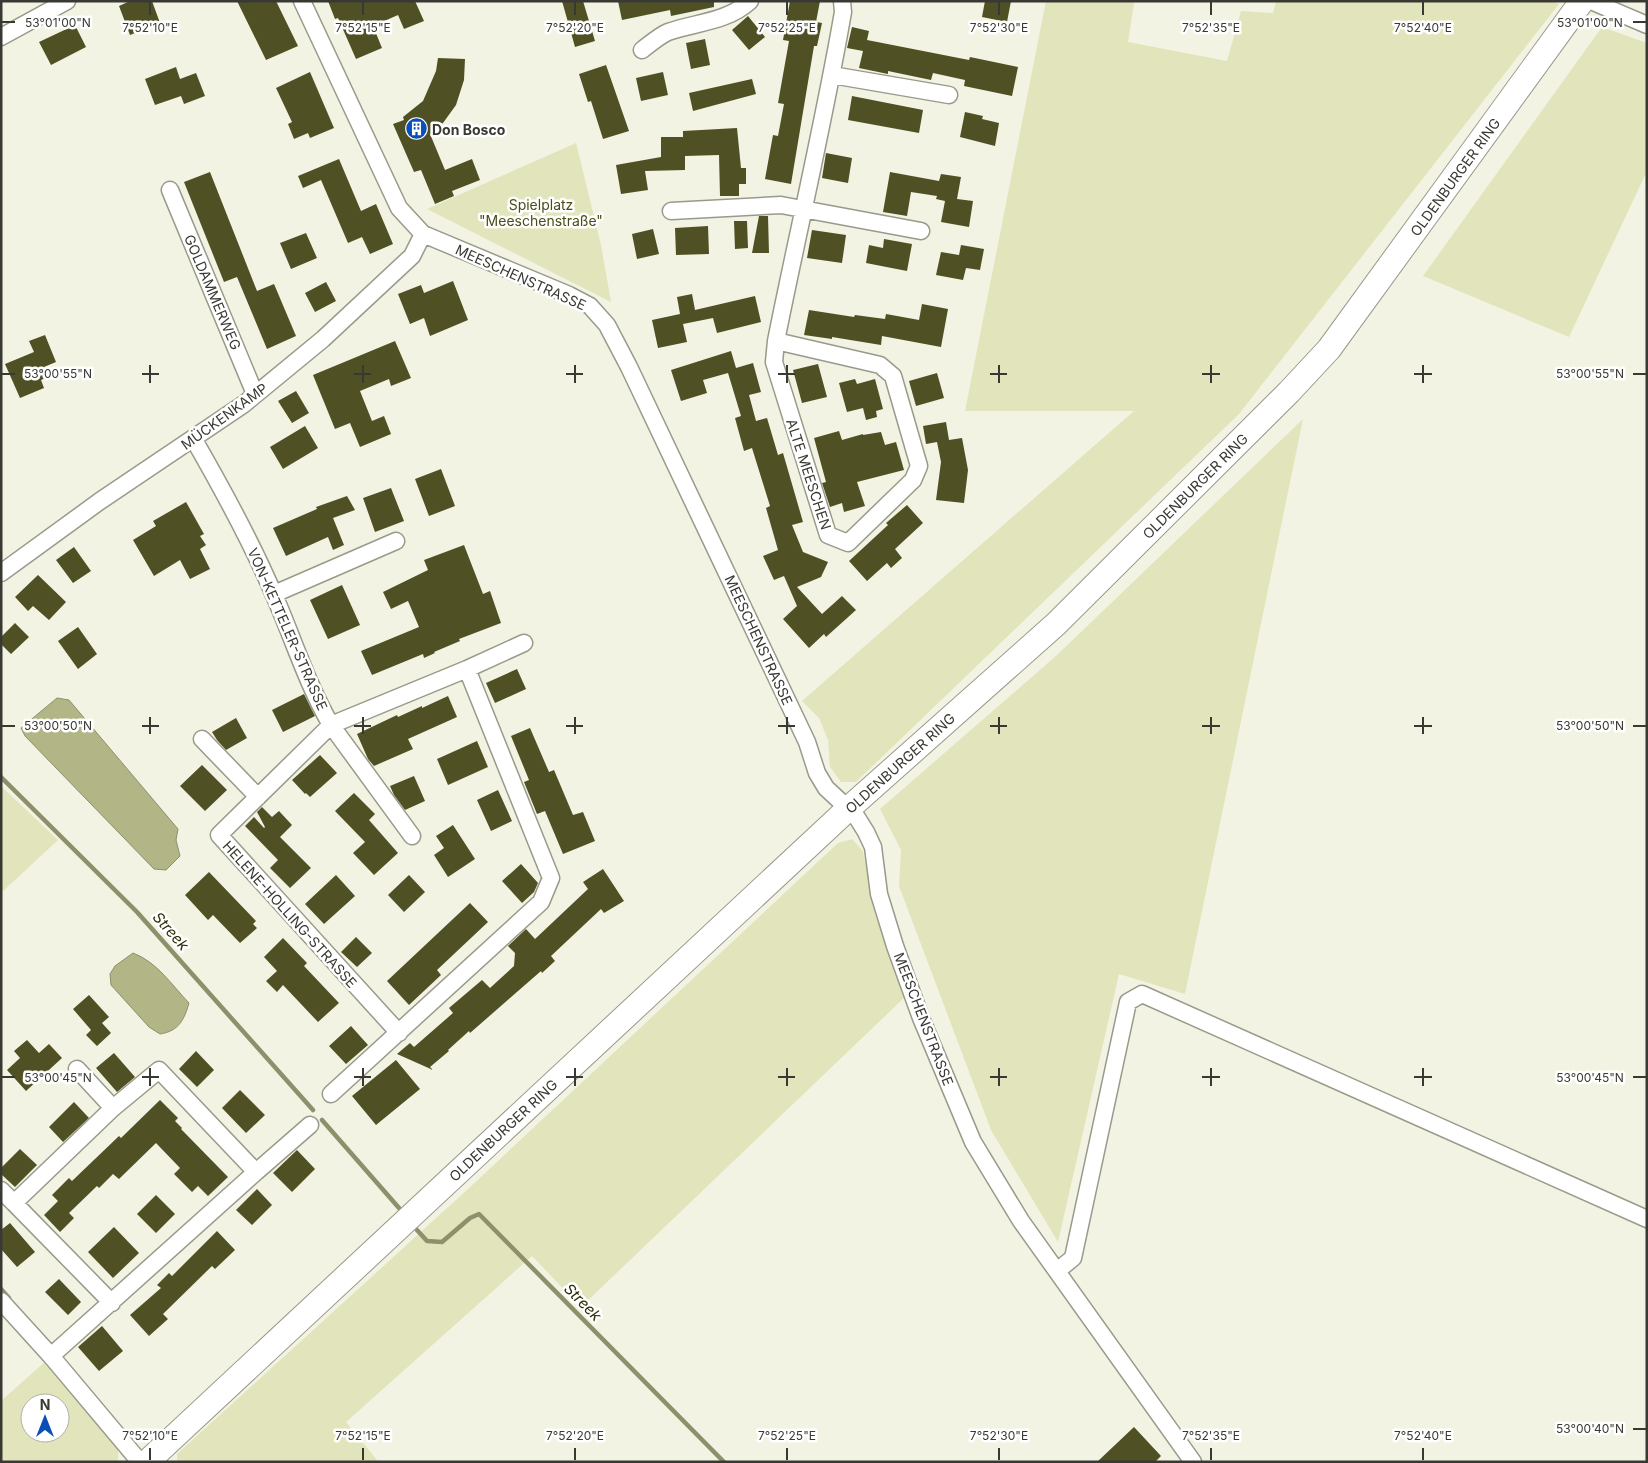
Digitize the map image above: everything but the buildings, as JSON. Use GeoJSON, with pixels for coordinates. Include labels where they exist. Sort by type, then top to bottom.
{"type":"FeatureCollection","features":[{"type":"Feature","properties":{"kind":"main road","name":"OLDENBURGER RING"},"geometry":{"type":"LineString","coordinates":[[148,1462],[848,808],[1056,624],[1282,399],[1329,349],[1582,1]]}},
{"type":"Feature","properties":{"kind":"street"},"geometry":{"type":"LineString","coordinates":[[1,37],[67,1]]}},
{"type":"Feature","properties":{"kind":"street","name":"MEESCHENSTRASSE"},"geometry":{"type":"LineString","coordinates":[[302,1],[399,208],[423,234],[569,295],[590,306],[607,325],[629,367],[807,742],[817,773],[826,788],[856,816],[873,847],[879,894],[895,946],[921,1018],[973,1142],[1022,1221],[1193,1462]]}},
{"type":"Feature","properties":{"kind":"street"},"geometry":{"type":"LineString","coordinates":[[642,50],[666,33],[722,18],[740,10],[750,1]]}},
{"type":"Feature","properties":{"kind":"street","name":"ALTE MEESCHEN"},"geometry":{"type":"LineString","coordinates":[[776,341],[880,366],[893,376],[919,466],[913,480],[848,543],[828,535],[774,362],[776,341],[832,75],[843,12],[842,1]]}},
{"type":"Feature","properties":{"kind":"street"},"geometry":{"type":"LineString","coordinates":[[1590,1],[1647,25]]}},
{"type":"Feature","properties":{"kind":"street"},"geometry":{"type":"LineString","coordinates":[[832,75],[949,95]]}},
{"type":"Feature","properties":{"kind":"street","name":"GOLDAMMERWEG"},"geometry":{"type":"LineString","coordinates":[[170,190],[256,394]]}},
{"type":"Feature","properties":{"kind":"street"},"geometry":{"type":"LineString","coordinates":[[671,211],[781,205],[922,230]]}},
{"type":"Feature","properties":{"kind":"street","name":"MÜCKENKAMP"},"geometry":{"type":"LineString","coordinates":[[1,573],[100,501],[256,394],[323,339],[412,256],[423,234]]}},
{"type":"Feature","properties":{"kind":"street","name":"VON-KETTELER-STRASSE"},"geometry":{"type":"LineString","coordinates":[[193,438],[244,528],[274,594],[320,706],[412,836]]}},
{"type":"Feature","properties":{"kind":"street"},"geometry":{"type":"LineString","coordinates":[[274,594],[396,541]]}},
{"type":"Feature","properties":{"kind":"street"},"geometry":{"type":"LineString","coordinates":[[332,725],[524,644]]}},
{"type":"Feature","properties":{"kind":"street"},"geometry":{"type":"LineString","coordinates":[[331,1094],[541,902],[551,878],[467,669]]}},
{"type":"Feature","properties":{"kind":"street","name":"HELENE-HOLLING-STRASSE"},"geometry":{"type":"LineString","coordinates":[[332,725],[218,835],[398,1033]]}},
{"type":"Feature","properties":{"kind":"street"},"geometry":{"type":"LineString","coordinates":[[202,739],[258,797]]}},
{"type":"Feature","properties":{"kind":"street"},"geometry":{"type":"LineString","coordinates":[[1057,1271],[1073,1258],[1128,1002],[1142,994],[1647,1219]]}},
{"type":"Feature","properties":{"kind":"street"},"geometry":{"type":"LineString","coordinates":[[77,1069],[114,1108]]}},
{"type":"Feature","properties":{"kind":"street"},"geometry":{"type":"LineString","coordinates":[[14,1203],[114,1108],[159,1070],[256,1172]]}},
{"type":"Feature","properties":{"kind":"street"},"geometry":{"type":"LineString","coordinates":[[51,1356],[310,1125]]}},
{"type":"Feature","properties":{"kind":"street"},"geometry":{"type":"LineString","coordinates":[[1,1190],[112,1303]]}},
{"type":"Feature","properties":{"kind":"street"},"geometry":{"type":"LineString","coordinates":[[1,1301],[51,1356],[140,1462]]}},
{"type":"Feature","properties":{"kind":"green space"},"geometry":{"type":"Polygon","coordinates":[[[1046,1],[1127,1],[1134,3],[1128,42],[1227,61],[1241,11],[1273,13],[1276,1],[1551,1],[1559,4],[1239,414],[856,782],[841,782],[830,767],[828,740],[819,718],[802,701],[1134,411],[965,411],[1046,1]]]}},
{"type":"Feature","properties":{"kind":"green space"},"geometry":{"type":"Polygon","coordinates":[[[1602,27],[1647,43],[1647,171],[1569,337],[1423,276],[1602,27]]]}},
{"type":"Feature","properties":{"kind":"green space","name":"Spielplatz \"Meeschenstraße\""},"geometry":{"type":"Polygon","coordinates":[[[576,143],[601,245],[611,302],[427,209],[576,143]]]}},
{"type":"Feature","properties":{"kind":"green space"},"geometry":{"type":"Polygon","coordinates":[[[1303,419],[1185,994],[1119,974],[1058,1242],[991,1130],[899,886],[901,850],[880,809],[1057,655],[1303,419]]]}},
{"type":"Feature","properties":{"kind":"green space"},"geometry":{"type":"Polygon","coordinates":[[[1,786],[58,840],[1,893],[1,786]]]}},
{"type":"Feature","properties":{"kind":"green space"},"geometry":{"type":"Polygon","coordinates":[[[852,839],[863,851],[875,914],[906,996],[581,1307],[532,1256],[346,1422],[377,1460],[375,1462],[177,1462],[177,1454],[468,1189],[838,843],[852,839]]]}},
{"type":"Feature","properties":{"kind":"green space"},"geometry":{"type":"Polygon","coordinates":[[[48,1359],[118,1450],[118,1462],[1,1462],[1,1401],[48,1359]]]}},
{"type":"Feature","properties":{"kind":"shaded area"},"geometry":{"type":"Polygon","coordinates":[[[57,698],[69,700],[178,829],[176,840],[180,856],[166,870],[154,869],[25,736],[21,728],[57,698]]]}},
{"type":"Feature","properties":{"kind":"shaded area"},"geometry":{"type":"Polygon","coordinates":[[[133,953],[157,968],[189,1003],[180,1024],[166,1033],[160,1034],[149,1027],[111,985],[110,974],[115,966],[133,953]]]}},
{"type":"Feature","properties":{"kind":"waterway","name":"Streek"},"geometry":{"type":"LineString","coordinates":[[1,777],[137,912],[313,1110]]}},
{"type":"Feature","properties":{"kind":"waterway","name":"Streek"},"geometry":{"type":"LineString","coordinates":[[322,1120],[399,1208]]}},
{"type":"Feature","properties":{"kind":"waterway","name":"Streek"},"geometry":{"type":"LineString","coordinates":[[417,1230],[427,1241],[442,1242],[470,1218],[479,1214],[724,1462]]}},
{"type":"Feature","properties":{"kind":"waterway"},"geometry":{"type":"LineString","coordinates":[[1,1289],[9,1298]]}},
{"type":"Feature","properties":{"kind":"place","name":"Don Bosco"},"geometry":{"type":"Point","coordinates":[416,129]}}]}
